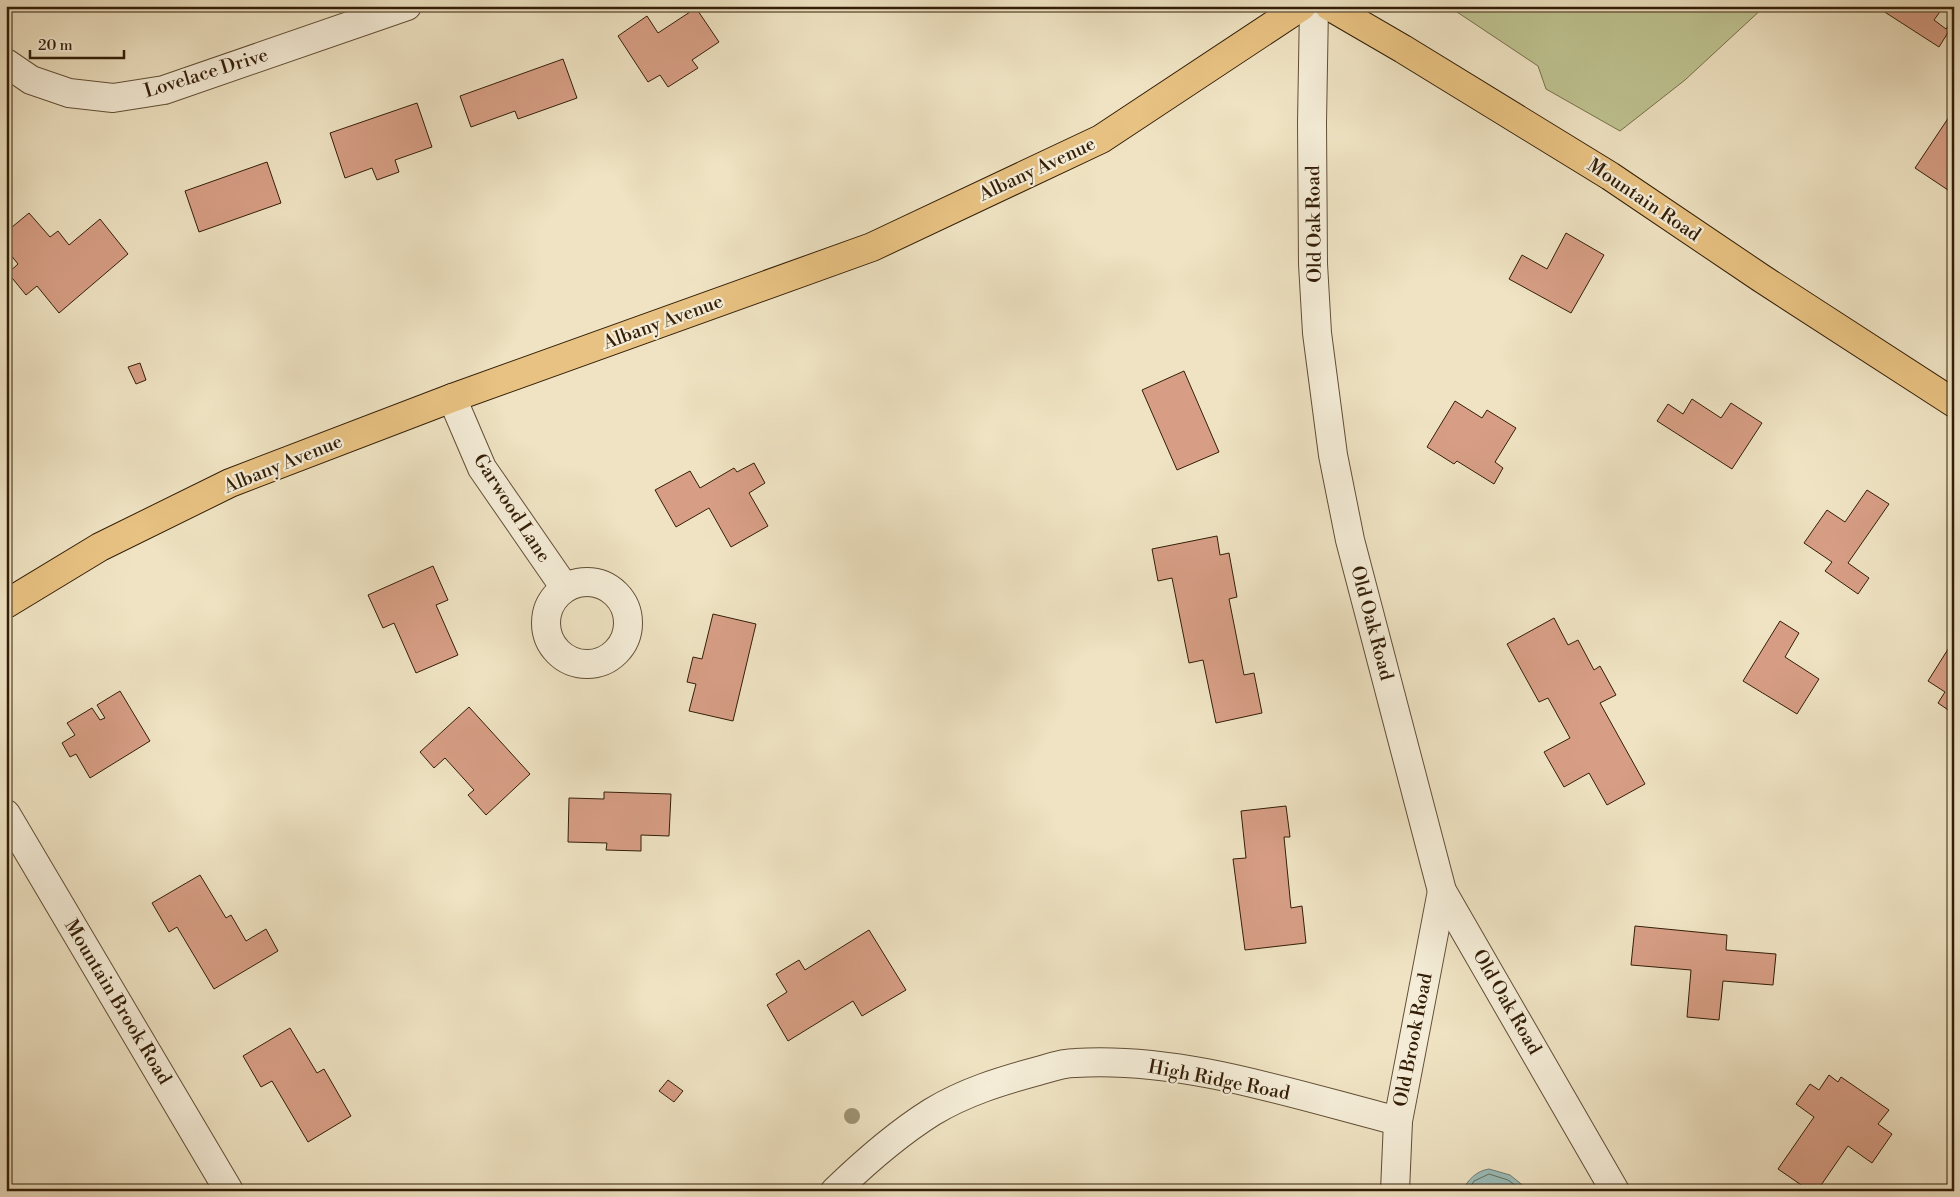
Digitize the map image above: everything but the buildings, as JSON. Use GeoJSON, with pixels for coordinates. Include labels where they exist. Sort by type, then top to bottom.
{"type":"FeatureCollection","features":[{"type":"Feature","properties":{"kind":"main road","name":"Albany Avenue"},"geometry":{"type":"LineString","coordinates":[[6,604],[100,547],[230,483],[452,398],[872,247],[1101,139],[1302,6]]}},
{"type":"Feature","properties":{"kind":"main road","name":"Mountain Road"},"geometry":{"type":"LineString","coordinates":[[1329,6],[1404,49],[1610,176],[1761,278],[1954,403]]}},
{"type":"Feature","properties":{"kind":"street","name":"Lovelace Drive"},"geometry":{"type":"LineString","coordinates":[[6,63],[31,80],[69,93],[113,98],[164,90],[407,6]]}},
{"type":"Feature","properties":{"kind":"street","name":"Old Oak Road"},"geometry":{"type":"LineString","coordinates":[[1314,6],[1312,123],[1313,264],[1317,333],[1328,418],[1350,540],[1442,891],[1616,1191]]}},
{"type":"Feature","properties":{"kind":"street","name":"Garwood Lane"},"geometry":{"type":"LineString","coordinates":[[452,398],[482,468],[565,588]]}},
{"type":"Feature","properties":{"kind":"street","name":"Mountain Brook Road"},"geometry":{"type":"LineString","coordinates":[[6,814],[229,1191]]}},
{"type":"Feature","properties":{"kind":"street","name":"Old Brook Road"},"geometry":{"type":"LineString","coordinates":[[1395,1191],[1398,1121],[1442,891]]}},
{"type":"Feature","properties":{"kind":"street","name":"High Ridge Road"},"geometry":{"type":"LineString","coordinates":[[835,1191],[904,1132],[954,1100],[998,1081],[1072,1063],[1148,1064],[1214,1075],[1398,1121]]}},
{"type":"Feature","properties":{"kind":"green space"},"geometry":{"type":"Polygon","coordinates":[[[1448,6],[1765,6],[1685,80],[1620,131],[1546,89],[1538,66],[1448,6]]]}},
{"type":"Feature","properties":{"kind":"water"},"geometry":{"type":"Polygon","coordinates":[[[1489,1169],[1510,1175],[1530,1191],[1462,1191],[1473,1177],[1489,1169]]]}}]}
